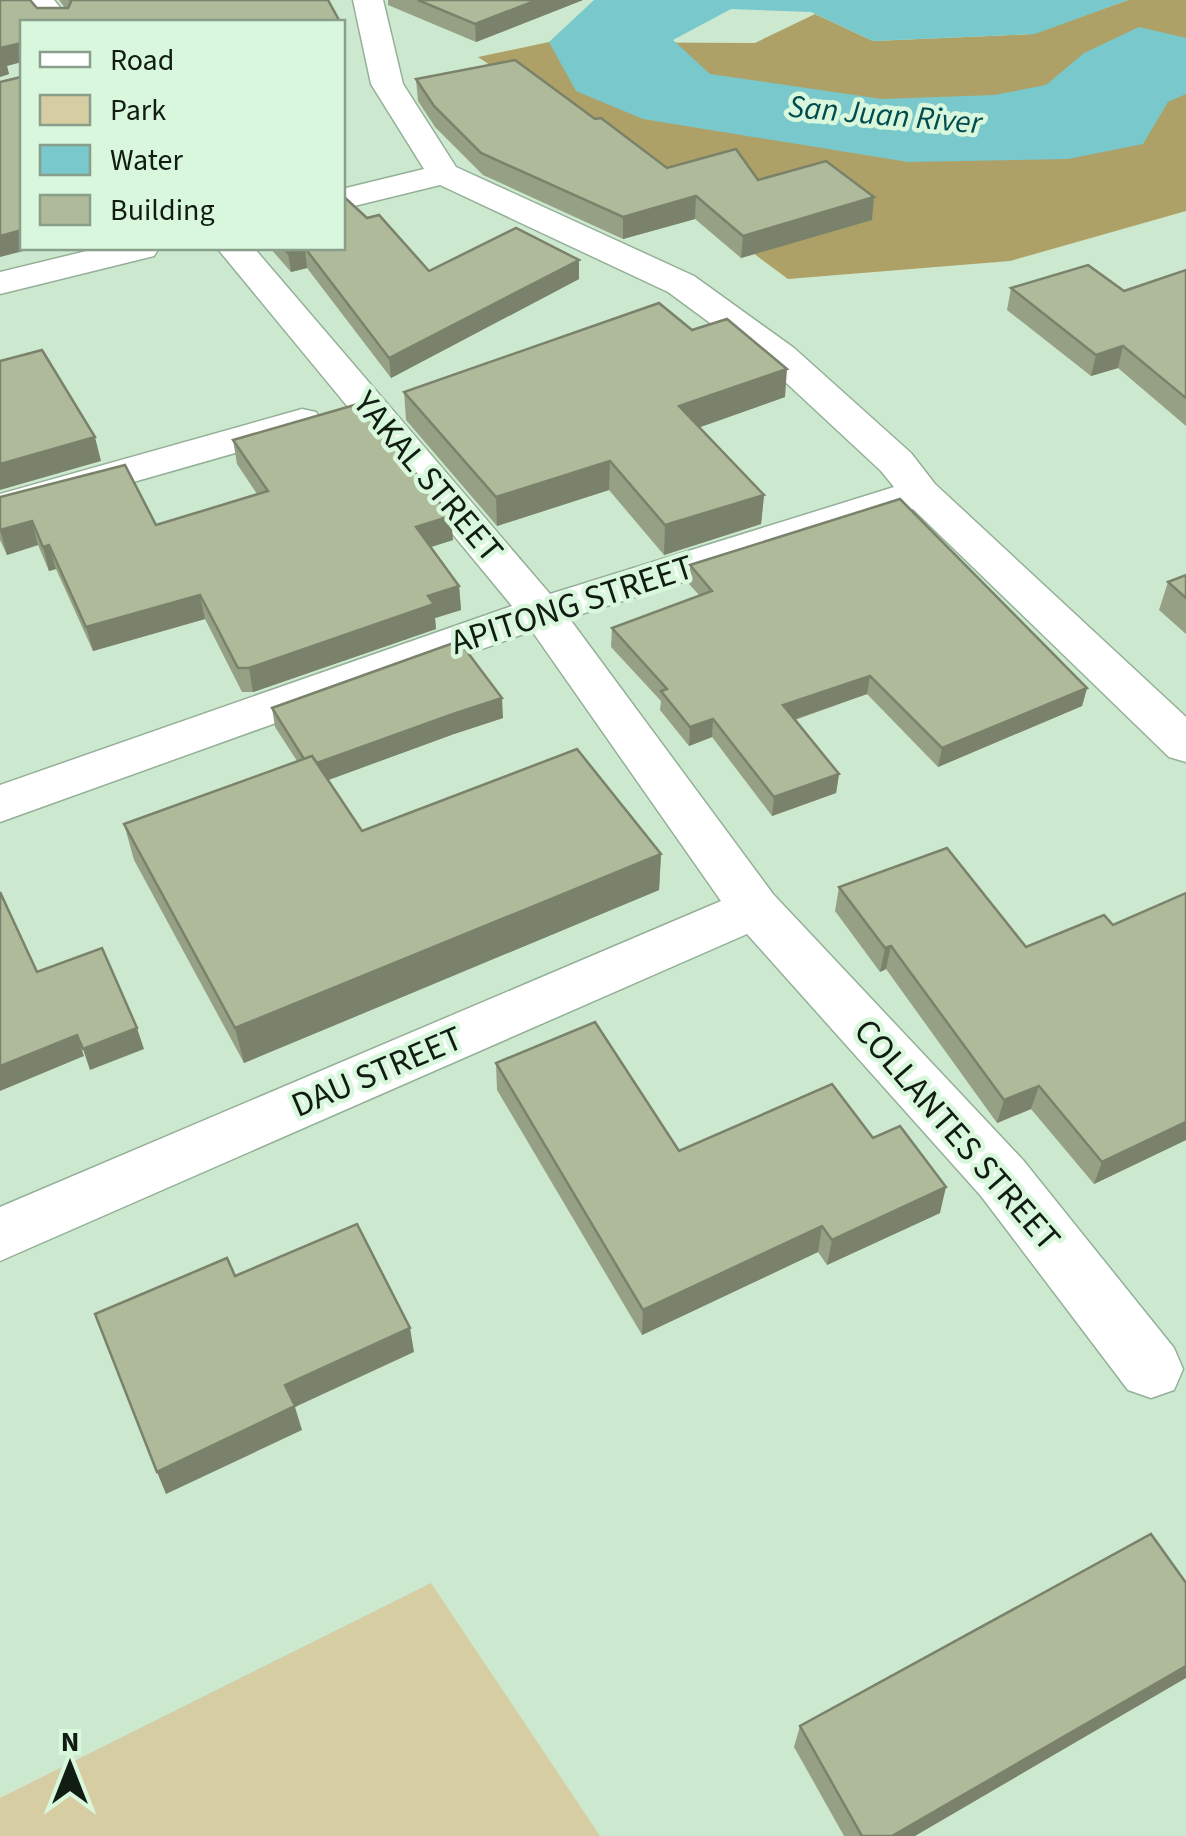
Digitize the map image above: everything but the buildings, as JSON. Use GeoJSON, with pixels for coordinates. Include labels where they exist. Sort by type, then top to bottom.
{"type":"FeatureCollection","features":[{"type":"Feature","properties":{"kind":"street"},"geometry":{"type":"LineString","coordinates":[[38,0],[55,20]]}},
{"type":"Feature","properties":{"kind":"street"},"geometry":{"type":"LineString","coordinates":[[368,0],[387,84],[444,174],[680,284],[780,356],[882,449],[920,492],[1186,745]]}},
{"type":"Feature","properties":{"kind":"street"},"geometry":{"type":"LineString","coordinates":[[345,198],[444,174]]}},
{"type":"Feature","properties":{"kind":"street"},"geometry":{"type":"LineString","coordinates":[[0,282],[134,250]]}},
{"type":"Feature","properties":{"kind":"street","name":"YAKAL STREET"},"geometry":{"type":"LineString","coordinates":[[237,250],[541,612],[755,908]]}},
{"type":"Feature","properties":{"kind":"street"},"geometry":{"type":"LineString","coordinates":[[0,507],[366,402]]}},
{"type":"Feature","properties":{"kind":"street","name":"APITONG STREET"},"geometry":{"type":"LineString","coordinates":[[0,804],[541,612],[920,492]]}},
{"type":"Feature","properties":{"kind":"street","name":"DAU STREET"},"geometry":{"type":"LineString","coordinates":[[0,1235],[755,908]]}},
{"type":"Feature","properties":{"kind":"street","name":"COLLANTES STREET"},"geometry":{"type":"LineString","coordinates":[[755,908],[1002,1178],[1151,1370]]}},
{"type":"Feature","properties":{"kind":"green space"},"geometry":{"type":"Polygon","coordinates":[[[431,1583],[600,1836],[0,1836],[0,1798],[431,1583]]]}},
{"type":"Feature","properties":{"kind":"shaded area"},"geometry":{"type":"Polygon","coordinates":[[[1128,0],[1186,0],[1186,211],[1010,261],[788,279],[604,142],[478,57],[549,42],[755,43],[815,14],[873,41],[1033,34],[1128,0]]]}},
{"type":"Feature","properties":{"kind":"water","name":"San Juan River"},"geometry":{"type":"Polygon","coordinates":[[[594,0],[1128,0],[1035,34],[873,41],[811,12],[731,9],[673,40],[710,74],[882,99],[994,95],[1046,85],[1084,53],[1139,27],[1186,38],[1186,94],[1168,102],[1143,144],[1068,159],[908,162],[643,119],[576,91],[549,42],[594,0]]]}}]}
